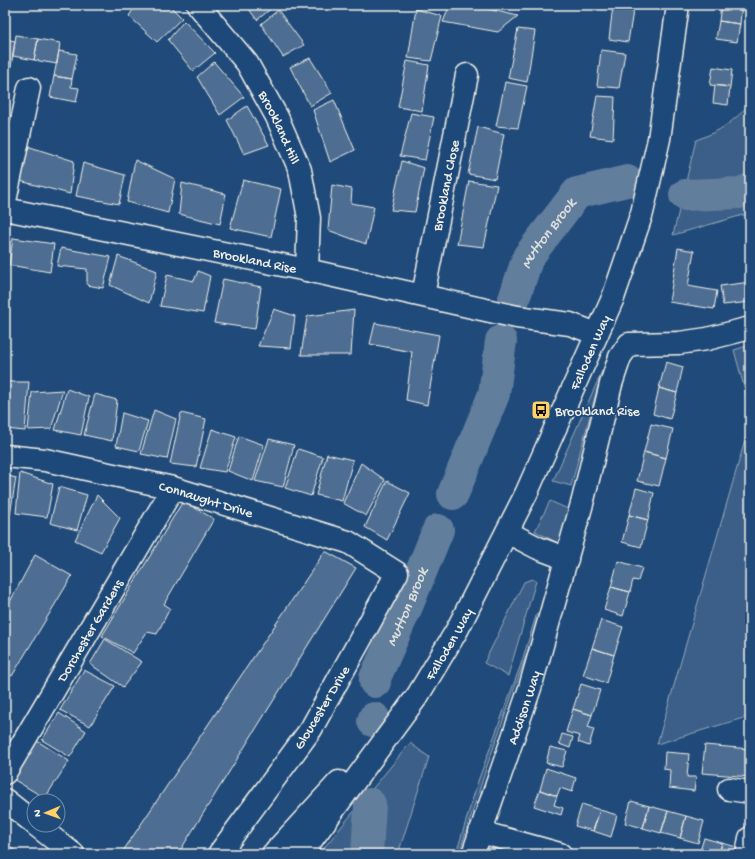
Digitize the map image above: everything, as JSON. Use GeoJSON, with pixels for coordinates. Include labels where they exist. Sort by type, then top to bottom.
{"type":"FeatureCollection","features":[{"type":"Feature","properties":{"kind":"main road","name":"Brookland Hill"},"geometry":{"type":"LineString","coordinates":[[198,5],[247,63],[277,117],[300,170],[309,218],[308,270]]}},
{"type":"Feature","properties":{"kind":"main road","name":"Falloden Way"},"geometry":{"type":"LineString","coordinates":[[301,854],[418,695],[457,630],[526,494],[612,298],[642,213],[659,139],[678,5]]}},
{"type":"Feature","properties":{"kind":"main road","name":"Brookland Close"},"geometry":{"type":"LineString","coordinates":[[423,296],[467,75]]}},
{"type":"Feature","properties":{"kind":"main road"},"geometry":{"type":"LineString","coordinates":[[5,201],[29,88]]}},
{"type":"Feature","properties":{"kind":"main road","name":"Brookland Rise"},"geometry":{"type":"LineString","coordinates":[[5,209],[308,270],[517,317],[570,324],[597,334]]}},
{"type":"Feature","properties":{"kind":"main road","name":"Addison Way"},"geometry":{"type":"LineString","coordinates":[[473,854],[530,688],[567,559],[611,384],[620,357],[629,344],[679,343],[707,339],[750,328]]}},
{"type":"Feature","properties":{"kind":"main road","name":"Connaught Drive"},"geometry":{"type":"LineString","coordinates":[[5,456],[45,460],[173,488],[348,542],[397,573]]}},
{"type":"Feature","properties":{"kind":"main road","name":"Dorchester Gardens"},"geometry":{"type":"LineString","coordinates":[[5,773],[173,488]]}},
{"type":"Feature","properties":{"kind":"main road"},"geometry":{"type":"LineString","coordinates":[[507,532],[538,548],[567,559]]}},
{"type":"Feature","properties":{"kind":"main road","name":"Gloucester Drive"},"geometry":{"type":"LineString","coordinates":[[219,854],[311,729],[397,573]]}},
{"type":"Feature","properties":{"kind":"main road","name":"Falloden Way"},"geometry":{"type":"LineString","coordinates":[[273,854],[418,695]]}},
{"type":"Feature","properties":{"kind":"main road"},"geometry":{"type":"LineString","coordinates":[[5,800],[26,817]]}},
{"type":"Feature","properties":{"kind":"main road"},"geometry":{"type":"LineString","coordinates":[[480,832],[560,854]]}},
{"type":"Feature","properties":{"kind":"main road"},"geometry":{"type":"LineString","coordinates":[[46,833],[73,854]]}},
{"type":"Feature","properties":{"kind":"main road"},"geometry":{"type":"LineString","coordinates":[[747,854],[750,838]]}},
{"type":"Feature","properties":{"kind":"shaded area"},"geometry":{"type":"Polygon","coordinates":[[[750,103],[750,213],[673,235],[696,140],[726,125],[750,103]]]}},
{"type":"Feature","properties":{"kind":"shaded area"},"geometry":{"type":"Polygon","coordinates":[[[750,345],[750,409],[734,350],[750,345]]]}},
{"type":"Feature","properties":{"kind":"shaded area"},"geometry":{"type":"Polygon","coordinates":[[[602,371],[571,486],[553,481],[602,371]]]}},
{"type":"Feature","properties":{"kind":"shaded area"},"geometry":{"type":"Polygon","coordinates":[[[750,423],[750,716],[657,744],[750,423]]]}},
{"type":"Feature","properties":{"kind":"shaded area"},"geometry":{"type":"Polygon","coordinates":[[[550,501],[570,510],[558,543],[535,531],[550,501]]]}},
{"type":"Feature","properties":{"kind":"shaded area"},"geometry":{"type":"Polygon","coordinates":[[[532,579],[536,581],[508,676],[484,663],[524,582],[532,579]]]}},
{"type":"Feature","properties":{"kind":"shaded area"},"geometry":{"type":"Polygon","coordinates":[[[537,613],[540,613],[532,639],[487,766],[459,854],[456,854],[478,781],[521,664],[537,613]]]}},
{"type":"Feature","properties":{"kind":"shaded area"},"geometry":{"type":"Polygon","coordinates":[[[410,743],[429,757],[398,854],[319,854],[410,743]]]}},
{"type":"Feature","properties":{"kind":"building"},"geometry":{"type":"Polygon","coordinates":[[[136,5],[169,5],[182,18],[157,42],[129,16],[136,5]]]}},
{"type":"Feature","properties":{"kind":"building"},"geometry":{"type":"Polygon","coordinates":[[[246,5],[272,5],[273,7],[257,20],[246,5]]]}},
{"type":"Feature","properties":{"kind":"building"},"geometry":{"type":"Polygon","coordinates":[[[450,5],[471,5],[518,16],[498,32],[443,22],[450,5]]]}},
{"type":"Feature","properties":{"kind":"building"},"geometry":{"type":"Polygon","coordinates":[[[613,5],[634,5],[628,42],[609,39],[613,5]]]}},
{"type":"Feature","properties":{"kind":"building"},"geometry":{"type":"Polygon","coordinates":[[[721,5],[742,5],[740,24],[719,21],[721,5]]]}},
{"type":"Feature","properties":{"kind":"building"},"geometry":{"type":"Polygon","coordinates":[[[416,9],[442,16],[431,61],[408,58],[416,9]]]}},
{"type":"Feature","properties":{"kind":"building"},"geometry":{"type":"Polygon","coordinates":[[[278,10],[304,45],[283,57],[261,24],[278,10]]]}},
{"type":"Feature","properties":{"kind":"building"},"geometry":{"type":"Polygon","coordinates":[[[184,21],[215,53],[193,71],[168,40],[184,21]]]}},
{"type":"Feature","properties":{"kind":"building"},"geometry":{"type":"Polygon","coordinates":[[[719,21],[740,24],[737,42],[716,39],[719,21]]]}},
{"type":"Feature","properties":{"kind":"building"},"geometry":{"type":"Polygon","coordinates":[[[518,29],[535,31],[527,82],[508,78],[518,29]]]}},
{"type":"Feature","properties":{"kind":"building"},"geometry":{"type":"Polygon","coordinates":[[[16,35],[38,39],[34,60],[13,56],[16,35]]]}},
{"type":"Feature","properties":{"kind":"building"},"geometry":{"type":"Polygon","coordinates":[[[5,39],[15,41],[11,67],[5,66],[5,39]]]}},
{"type":"Feature","properties":{"kind":"building"},"geometry":{"type":"Polygon","coordinates":[[[38,39],[60,43],[57,64],[34,60],[38,39]]]}},
{"type":"Feature","properties":{"kind":"building"},"geometry":{"type":"Polygon","coordinates":[[[601,50],[625,53],[619,88],[597,86],[601,50]]]}},
{"type":"Feature","properties":{"kind":"building"},"geometry":{"type":"Polygon","coordinates":[[[59,51],[77,54],[72,79],[54,76],[59,51]]]}},
{"type":"Feature","properties":{"kind":"building"},"geometry":{"type":"Polygon","coordinates":[[[310,58],[332,93],[310,106],[290,67],[310,58]]]}},
{"type":"Feature","properties":{"kind":"building"},"geometry":{"type":"Polygon","coordinates":[[[407,61],[429,65],[422,111],[398,107],[407,61]]]}},
{"type":"Feature","properties":{"kind":"building"},"geometry":{"type":"Polygon","coordinates":[[[214,62],[244,97],[220,115],[197,77],[214,62]]]}},
{"type":"Feature","properties":{"kind":"building"},"geometry":{"type":"Polygon","coordinates":[[[5,66],[11,67],[7,88],[5,88],[5,66]]]}},
{"type":"Feature","properties":{"kind":"building"},"geometry":{"type":"Polygon","coordinates":[[[713,67],[732,70],[730,87],[710,85],[713,67]]]}},
{"type":"Feature","properties":{"kind":"building"},"geometry":{"type":"Polygon","coordinates":[[[54,76],[72,79],[71,87],[79,88],[76,102],[50,97],[54,76]]]}},
{"type":"Feature","properties":{"kind":"building"},"geometry":{"type":"Polygon","coordinates":[[[505,82],[527,86],[518,128],[496,126],[505,82]]]}},
{"type":"Feature","properties":{"kind":"building"},"geometry":{"type":"Polygon","coordinates":[[[715,85],[730,87],[728,105],[713,103],[715,85]]]}},
{"type":"Feature","properties":{"kind":"building"},"geometry":{"type":"Polygon","coordinates":[[[597,96],[615,97],[613,139],[590,136],[597,96]]]}},
{"type":"Feature","properties":{"kind":"building"},"geometry":{"type":"Polygon","coordinates":[[[334,100],[355,150],[330,162],[313,110],[334,100]]]}},
{"type":"Feature","properties":{"kind":"building"},"geometry":{"type":"Polygon","coordinates":[[[247,106],[269,145],[244,154],[227,120],[247,106]]]}},
{"type":"Feature","properties":{"kind":"building"},"geometry":{"type":"Polygon","coordinates":[[[411,113],[434,117],[425,160],[400,156],[411,113]]]}},
{"type":"Feature","properties":{"kind":"building"},"geometry":{"type":"Polygon","coordinates":[[[478,127],[504,134],[495,179],[468,174],[478,127]]]}},
{"type":"Feature","properties":{"kind":"building"},"geometry":{"type":"Polygon","coordinates":[[[27,146],[74,161],[70,194],[20,181],[27,146]]]}},
{"type":"Feature","properties":{"kind":"building"},"geometry":{"type":"Polygon","coordinates":[[[135,160],[175,179],[168,213],[127,202],[135,160]]]}},
{"type":"Feature","properties":{"kind":"building"},"geometry":{"type":"Polygon","coordinates":[[[402,161],[424,168],[415,212],[391,210],[402,161]]]}},
{"type":"Feature","properties":{"kind":"building"},"geometry":{"type":"Polygon","coordinates":[[[83,163],[125,175],[119,204],[76,196],[83,163]]]}},
{"type":"Feature","properties":{"kind":"building"},"geometry":{"type":"Polygon","coordinates":[[[243,180],[281,189],[271,237],[230,228],[243,180]]]}},
{"type":"Feature","properties":{"kind":"building"},"geometry":{"type":"Polygon","coordinates":[[[469,181],[497,185],[484,247],[457,244],[469,181]]]}},
{"type":"Feature","properties":{"kind":"building"},"geometry":{"type":"Polygon","coordinates":[[[182,183],[226,194],[220,224],[179,214],[182,183]]]}},
{"type":"Feature","properties":{"kind":"building"},"geometry":{"type":"Polygon","coordinates":[[[332,185],[352,189],[351,203],[374,207],[366,244],[328,230],[332,185]]]}},
{"type":"Feature","properties":{"kind":"building"},"geometry":{"type":"Polygon","coordinates":[[[5,237],[8,237],[5,263],[5,237]]]}},
{"type":"Feature","properties":{"kind":"building"},"geometry":{"type":"Polygon","coordinates":[[[13,238],[54,244],[50,272],[9,265],[13,238]]]}},
{"type":"Feature","properties":{"kind":"building"},"geometry":{"type":"Polygon","coordinates":[[[61,248],[111,257],[103,288],[87,285],[87,269],[57,266],[61,248]]]}},
{"type":"Feature","properties":{"kind":"building"},"geometry":{"type":"Polygon","coordinates":[[[678,248],[694,251],[688,286],[717,291],[714,309],[669,302],[678,248]]]}},
{"type":"Feature","properties":{"kind":"building"},"geometry":{"type":"Polygon","coordinates":[[[118,256],[157,271],[149,303],[110,285],[118,256]]]}},
{"type":"Feature","properties":{"kind":"building"},"geometry":{"type":"Polygon","coordinates":[[[198,271],[210,276],[203,313],[160,306],[167,275],[194,281],[198,271]]]}},
{"type":"Feature","properties":{"kind":"building"},"geometry":{"type":"Polygon","coordinates":[[[223,279],[261,287],[255,329],[214,323],[223,279]]]}},
{"type":"Feature","properties":{"kind":"building"},"geometry":{"type":"Polygon","coordinates":[[[750,282],[750,302],[723,305],[720,286],[750,282]]]}},
{"type":"Feature","properties":{"kind":"building"},"geometry":{"type":"Polygon","coordinates":[[[274,309],[295,316],[291,348],[258,346],[274,309]]]}},
{"type":"Feature","properties":{"kind":"building"},"geometry":{"type":"Polygon","coordinates":[[[354,310],[351,355],[301,355],[307,317],[354,310]]]}},
{"type":"Feature","properties":{"kind":"building"},"geometry":{"type":"Polygon","coordinates":[[[375,323],[439,335],[427,405],[406,400],[412,352],[370,344],[375,323]]]}},
{"type":"Feature","properties":{"kind":"building"},"geometry":{"type":"Polygon","coordinates":[[[666,362],[683,367],[677,393],[659,388],[666,362]]]}},
{"type":"Feature","properties":{"kind":"building"},"geometry":{"type":"Polygon","coordinates":[[[5,382],[29,382],[25,431],[5,429],[5,382]]]}},
{"type":"Feature","properties":{"kind":"building"},"geometry":{"type":"Polygon","coordinates":[[[659,388],[677,393],[670,419],[653,414],[659,388]]]}},
{"type":"Feature","properties":{"kind":"building"},"geometry":{"type":"Polygon","coordinates":[[[67,389],[89,397],[81,435],[55,430],[67,389]]]}},
{"type":"Feature","properties":{"kind":"building"},"geometry":{"type":"Polygon","coordinates":[[[63,390],[51,429],[28,430],[32,392],[63,390]]]}},
{"type":"Feature","properties":{"kind":"building"},"geometry":{"type":"Polygon","coordinates":[[[95,394],[117,400],[112,441],[84,435],[95,394]]]}},
{"type":"Feature","properties":{"kind":"building"},"geometry":{"type":"Polygon","coordinates":[[[154,410],[176,419],[167,459],[141,454],[154,410]]]}},
{"type":"Feature","properties":{"kind":"building"},"geometry":{"type":"Polygon","coordinates":[[[122,413],[148,421],[139,451],[116,446],[122,413]]]}},
{"type":"Feature","properties":{"kind":"building"},"geometry":{"type":"Polygon","coordinates":[[[181,413],[206,419],[196,467],[170,464],[181,413]]]}},
{"type":"Feature","properties":{"kind":"building"},"geometry":{"type":"Polygon","coordinates":[[[651,424],[673,429],[666,458],[644,452],[651,424]]]}},
{"type":"Feature","properties":{"kind":"building"},"geometry":{"type":"Polygon","coordinates":[[[212,429],[236,437],[225,472],[200,468],[212,429]]]}},
{"type":"Feature","properties":{"kind":"building"},"geometry":{"type":"Polygon","coordinates":[[[239,436],[264,445],[253,481],[228,471],[239,436]]]}},
{"type":"Feature","properties":{"kind":"building"},"geometry":{"type":"Polygon","coordinates":[[[269,439],[294,445],[283,487],[255,481],[269,439]]]}},
{"type":"Feature","properties":{"kind":"building"},"geometry":{"type":"Polygon","coordinates":[[[298,449],[323,457],[311,496],[285,488],[298,449]]]}},
{"type":"Feature","properties":{"kind":"building"},"geometry":{"type":"Polygon","coordinates":[[[644,452],[666,458],[659,486],[637,481],[644,452]]]}},
{"type":"Feature","properties":{"kind":"building"},"geometry":{"type":"Polygon","coordinates":[[[327,454],[353,460],[342,501],[316,495],[327,454]]]}},
{"type":"Feature","properties":{"kind":"building"},"geometry":{"type":"Polygon","coordinates":[[[361,463],[385,480],[366,516],[343,503],[361,463]]]}},
{"type":"Feature","properties":{"kind":"building"},"geometry":{"type":"Polygon","coordinates":[[[20,473],[53,484],[47,517],[16,513],[20,473]]]}},
{"type":"Feature","properties":{"kind":"building"},"geometry":{"type":"Polygon","coordinates":[[[5,475],[16,478],[10,515],[5,514],[5,475]]]}},
{"type":"Feature","properties":{"kind":"building"},"geometry":{"type":"Polygon","coordinates":[[[387,481],[410,493],[387,540],[365,527],[387,481]]]}},
{"type":"Feature","properties":{"kind":"building"},"geometry":{"type":"Polygon","coordinates":[[[59,487],[87,495],[77,530],[50,523],[59,487]]]}},
{"type":"Feature","properties":{"kind":"building"},"geometry":{"type":"Polygon","coordinates":[[[636,488],[654,493],[648,520],[629,515],[636,488]]]}},
{"type":"Feature","properties":{"kind":"building"},"geometry":{"type":"Polygon","coordinates":[[[97,495],[120,518],[101,552],[75,540],[97,495]]]}},
{"type":"Feature","properties":{"kind":"building"},"geometry":{"type":"Polygon","coordinates":[[[183,501],[214,519],[164,604],[170,608],[157,634],[147,632],[133,653],[102,636],[183,501]]]}},
{"type":"Feature","properties":{"kind":"building"},"geometry":{"type":"Polygon","coordinates":[[[629,515],[648,520],[641,547],[622,542],[629,515]]]}},
{"type":"Feature","properties":{"kind":"building"},"geometry":{"type":"Polygon","coordinates":[[[325,551],[356,568],[178,854],[121,854],[325,551]]]}},
{"type":"Feature","properties":{"kind":"building"},"geometry":{"type":"Polygon","coordinates":[[[35,555],[72,576],[12,676],[5,672],[5,611],[35,555]]]}},
{"type":"Feature","properties":{"kind":"building"},"geometry":{"type":"Polygon","coordinates":[[[618,561],[642,568],[638,581],[633,580],[630,592],[611,587],[618,561]]]}},
{"type":"Feature","properties":{"kind":"building"},"geometry":{"type":"Polygon","coordinates":[[[611,587],[630,592],[623,616],[604,610],[611,587]]]}},
{"type":"Feature","properties":{"kind":"building"},"geometry":{"type":"Polygon","coordinates":[[[601,620],[623,627],[614,655],[592,648],[601,620]]]}},
{"type":"Feature","properties":{"kind":"building"},"geometry":{"type":"Polygon","coordinates":[[[105,639],[142,662],[123,687],[90,664],[105,639]]]}},
{"type":"Feature","properties":{"kind":"building"},"geometry":{"type":"Polygon","coordinates":[[[592,648],[614,655],[606,683],[583,675],[592,648]]]}},
{"type":"Feature","properties":{"kind":"building"},"geometry":{"type":"Polygon","coordinates":[[[84,670],[115,686],[90,726],[60,710],[84,670]]]}},
{"type":"Feature","properties":{"kind":"building"},"geometry":{"type":"Polygon","coordinates":[[[581,684],[600,690],[592,715],[573,709],[581,684]]]}},
{"type":"Feature","properties":{"kind":"building"},"geometry":{"type":"Polygon","coordinates":[[[573,709],[592,715],[588,727],[594,729],[589,746],[578,742],[580,736],[566,732],[573,709]]]}},
{"type":"Feature","properties":{"kind":"building"},"geometry":{"type":"Polygon","coordinates":[[[59,713],[86,731],[70,757],[42,740],[59,713]]]}},
{"type":"Feature","properties":{"kind":"building"},"geometry":{"type":"Polygon","coordinates":[[[562,734],[573,737],[570,748],[559,744],[562,734]]]}},
{"type":"Feature","properties":{"kind":"building"},"geometry":{"type":"Polygon","coordinates":[[[34,739],[69,761],[48,793],[36,793],[11,778],[34,739]]]}},
{"type":"Feature","properties":{"kind":"building"},"geometry":{"type":"Polygon","coordinates":[[[705,745],[750,749],[750,777],[702,773],[705,745]]]}},
{"type":"Feature","properties":{"kind":"building"},"geometry":{"type":"Polygon","coordinates":[[[550,747],[567,751],[562,767],[546,763],[550,747]]]}},
{"type":"Feature","properties":{"kind":"building"},"geometry":{"type":"Polygon","coordinates":[[[665,752],[689,754],[687,777],[696,777],[694,791],[669,788],[670,770],[664,769],[665,752]]]}},
{"type":"Feature","properties":{"kind":"building"},"geometry":{"type":"Polygon","coordinates":[[[546,768],[576,778],[572,792],[560,788],[557,796],[540,790],[546,768]]]}},
{"type":"Feature","properties":{"kind":"building"},"geometry":{"type":"Polygon","coordinates":[[[540,790],[557,796],[554,805],[563,808],[561,815],[534,806],[540,790]]]}},
{"type":"Feature","properties":{"kind":"building"},"geometry":{"type":"Polygon","coordinates":[[[631,801],[649,806],[643,828],[625,823],[631,801]]]}},
{"type":"Feature","properties":{"kind":"building"},"geometry":{"type":"Polygon","coordinates":[[[582,804],[600,810],[593,831],[575,826],[582,804]]]}},
{"type":"Feature","properties":{"kind":"building"},"geometry":{"type":"Polygon","coordinates":[[[649,806],[668,811],[661,833],[643,828],[649,806]]]}},
{"type":"Feature","properties":{"kind":"building"},"geometry":{"type":"Polygon","coordinates":[[[600,810],[617,815],[611,837],[593,831],[600,810]]]}},
{"type":"Feature","properties":{"kind":"building"},"geometry":{"type":"Polygon","coordinates":[[[668,811],[686,816],[680,838],[661,833],[668,811]]]}},
{"type":"Feature","properties":{"kind":"building"},"geometry":{"type":"Polygon","coordinates":[[[686,816],[704,821],[698,843],[680,838],[686,816]]]}},
{"type":"Feature","properties":{"kind":"building"},"geometry":{"type":"Polygon","coordinates":[[[704,838],[722,843],[719,854],[699,854],[704,838]]]}},
{"type":"Feature","properties":{"kind":"building"},"geometry":{"type":"Polygon","coordinates":[[[5,843],[19,854],[5,854],[5,843]]]}},
{"type":"Feature","properties":{"kind":"building"},"geometry":{"type":"Polygon","coordinates":[[[722,843],[740,848],[739,854],[719,854],[722,843]]]}},
{"type":"Feature","properties":{"kind":"waterway","name":"Mutton Brook"},"geometry":{"type":"LineString","coordinates":[[513,302],[528,257],[577,193],[627,181]]}},
{"type":"Feature","properties":{"kind":"waterway","name":"Mutton Brook"},"geometry":{"type":"LineString","coordinates":[[685,195],[740,193],[750,189]]}},
{"type":"Feature","properties":{"kind":"waterway","name":"Mutton Brook"},"geometry":{"type":"LineString","coordinates":[[453,494],[494,394],[501,341]]}},
{"type":"Feature","properties":{"kind":"waterway","name":"Mutton Brook"},"geometry":{"type":"LineString","coordinates":[[375,682],[375,678],[408,604],[438,530]]}},
{"type":"Feature","properties":{"kind":"waterway","name":"Mutton Brook"},"geometry":{"type":"LineString","coordinates":[[367,854],[370,804]]}},
{"type":"Feature","properties":{"kind":"place","name":"Brookland Rise"},"geometry":{"type":"Point","coordinates":[541,410]}}]}
